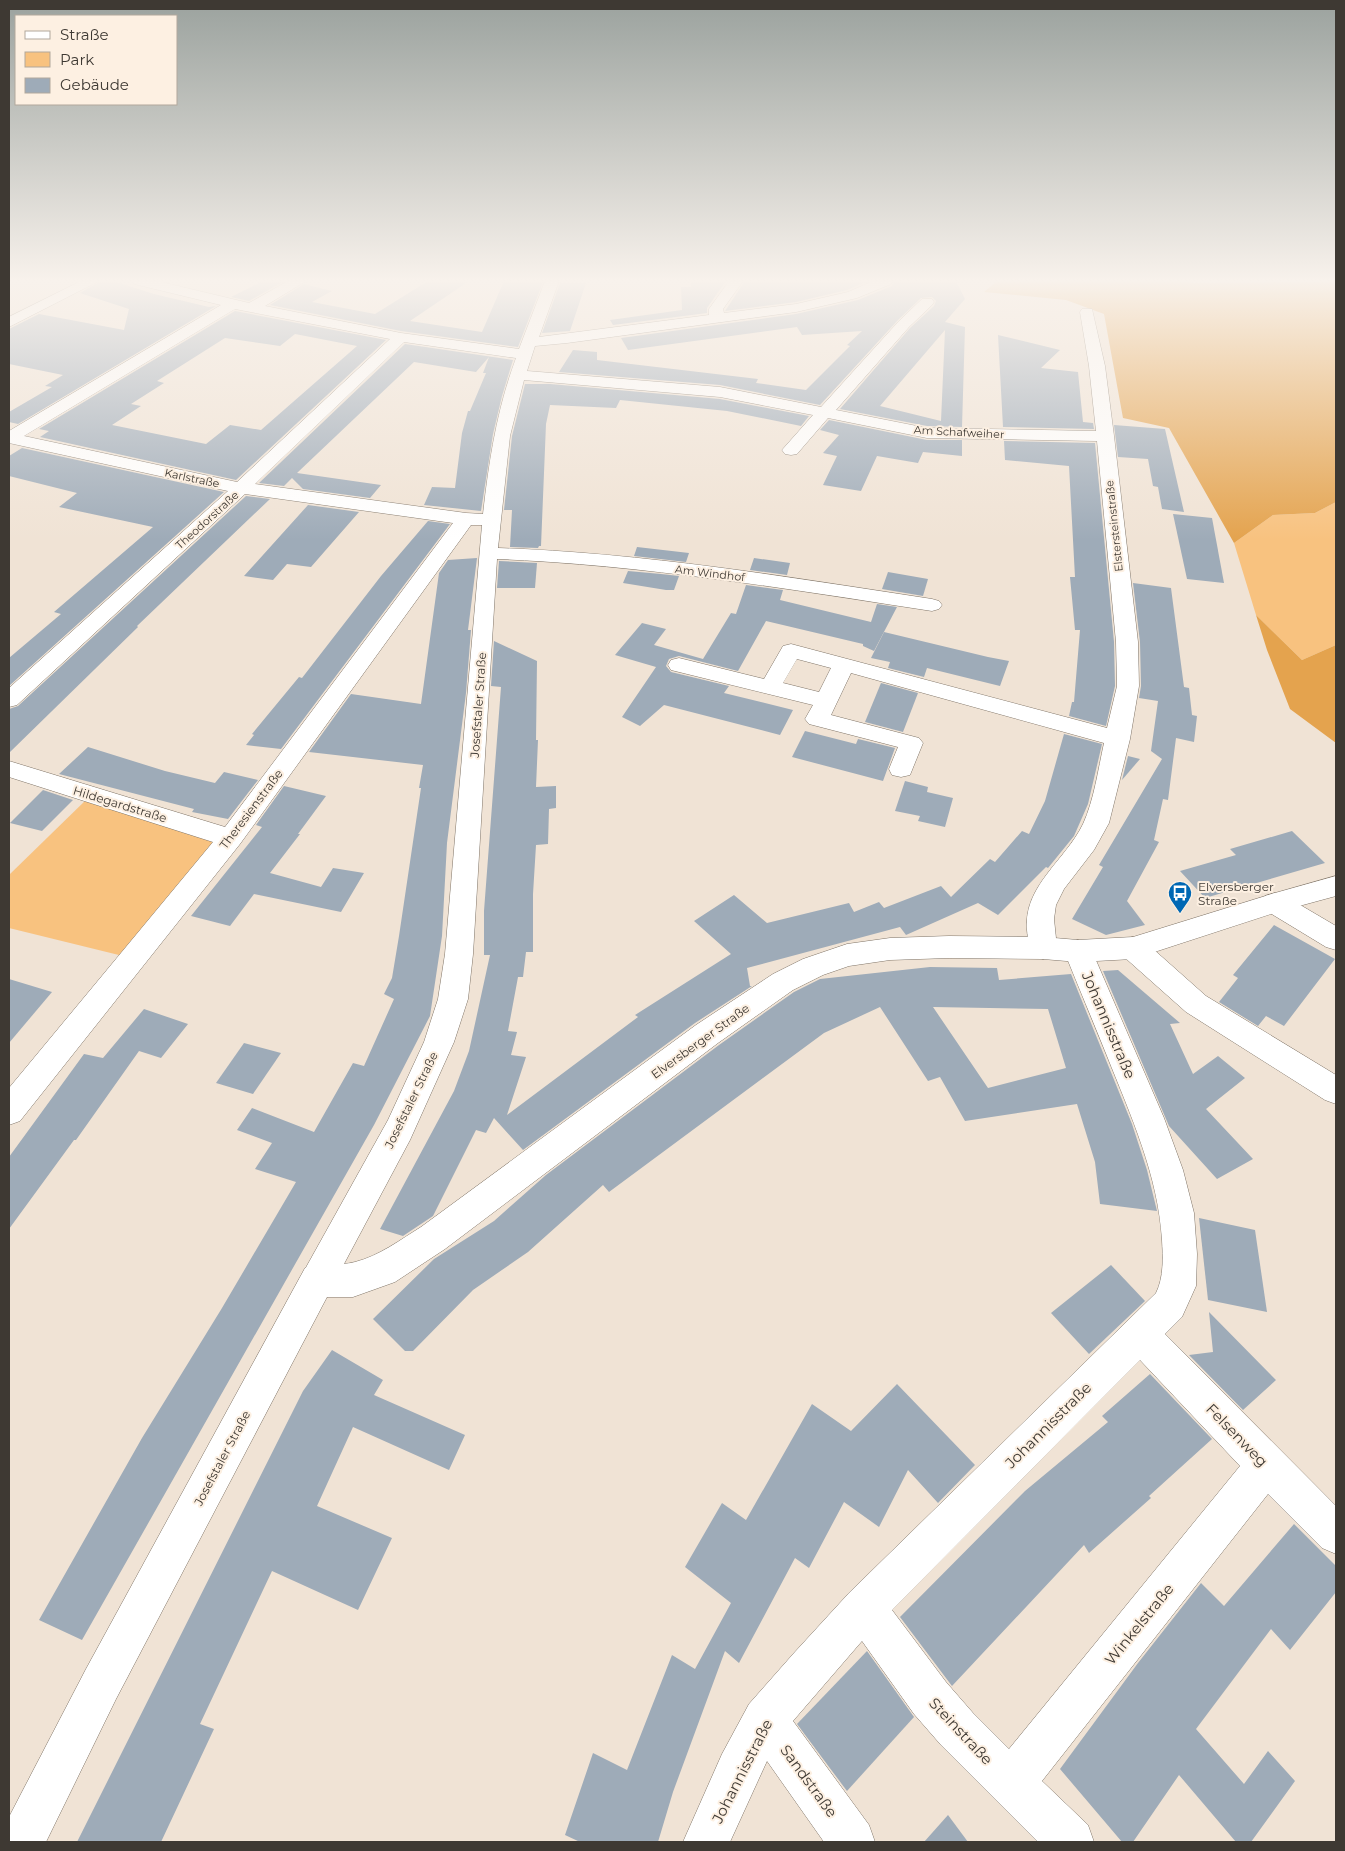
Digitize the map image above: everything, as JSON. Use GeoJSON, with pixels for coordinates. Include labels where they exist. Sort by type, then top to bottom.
{"type":"FeatureCollection","features":[{"type":"Feature","properties":{"kind":"street"},"geometry":{"type":"LineString","coordinates":[[9,438],[127,367]]}},
{"type":"Feature","properties":{"kind":"street","name":"Theodorstraße"},"geometry":{"type":"LineString","coordinates":[[9,700],[241,488],[369,367]]}},
{"type":"Feature","properties":{"kind":"street","name":"Josefstaler Straße"},"geometry":{"type":"LineString","coordinates":[[21,1842],[106,1676],[398,1130],[439,1042],[453,999],[459,954],[488,553],[499,450],[505,418],[521,367]]}},
{"type":"Feature","properties":{"kind":"street","name":"Am Schafweiher"},"geometry":{"type":"LineString","coordinates":[[578,367],[827,412],[927,433],[1105,436]]}},
{"type":"Feature","properties":{"kind":"street"},"geometry":{"type":"LineString","coordinates":[[791,450],[866,367]]}},
{"type":"Feature","properties":{"kind":"street","name":"Elstersteinstraße"},"geometry":{"type":"LineString","coordinates":[[1060,949],[1040,919],[1042,905],[1054,883],[1086,843],[1096,823],[1118,739],[1125,704],[1128,669],[1097,367]]}},
{"type":"Feature","properties":{"kind":"street","name":"Karlstraße"},"geometry":{"type":"LineString","coordinates":[[9,438],[241,488],[466,519]]}},
{"type":"Feature","properties":{"kind":"street"},"geometry":{"type":"LineString","coordinates":[[466,519],[493,518]]}},
{"type":"Feature","properties":{"kind":"street","name":"Theresienstraße"},"geometry":{"type":"LineString","coordinates":[[9,1111],[231,838],[466,519]]}},
{"type":"Feature","properties":{"kind":"street","name":"Am Windhof"},"geometry":{"type":"LineString","coordinates":[[488,553],[543,554],[708,572],[932,605]]}},
{"type":"Feature","properties":{"kind":"street"},"geometry":{"type":"LineString","coordinates":[[770,688],[790,651],[1118,739]]}},
{"type":"Feature","properties":{"kind":"street"},"geometry":{"type":"LineString","coordinates":[[844,664],[818,720],[911,743],[901,769]]}},
{"type":"Feature","properties":{"kind":"street"},"geometry":{"type":"LineString","coordinates":[[680,665],[826,701]]}},
{"type":"Feature","properties":{"kind":"street","name":"Hildegardstraße"},"geometry":{"type":"LineString","coordinates":[[9,770],[231,838]]}},
{"type":"Feature","properties":{"kind":"street","name":"Elversberger Straße"},"geometry":{"type":"LineString","coordinates":[[317,1280],[353,1280],[383,1270],[434,1238],[707,1034],[783,982],[813,967],[847,955],[890,949],[949,947],[1133,948],[1336,886]]}},
{"type":"Feature","properties":{"kind":"street"},"geometry":{"type":"LineString","coordinates":[[1275,904],[1336,939]]}},
{"type":"Feature","properties":{"kind":"street"},"geometry":{"type":"LineString","coordinates":[[1133,948],[1196,1004],[1336,1091]]}},
{"type":"Feature","properties":{"kind":"street","name":"Johannisstraße"},"geometry":{"type":"LineString","coordinates":[[706,1842],[738,1770],[765,1720],[809,1668],[864,1608],[1169,1305],[1178,1286],[1180,1254],[1177,1213],[1167,1170],[1148,1118],[1060,949]]}},
{"type":"Feature","properties":{"kind":"street","name":"Felsenweg"},"geometry":{"type":"LineString","coordinates":[[1140,1334],[1266,1465],[1336,1534]]}},
{"type":"Feature","properties":{"kind":"street","name":"Winkelstraße"},"geometry":{"type":"LineString","coordinates":[[1011,1783],[1266,1465]]}},
{"type":"Feature","properties":{"kind":"street","name":"Steinstraße"},"geometry":{"type":"LineString","coordinates":[[864,1608],[930,1698],[1011,1783],[1071,1842]]}},
{"type":"Feature","properties":{"kind":"street","name":"Sandstraße"},"geometry":{"type":"LineString","coordinates":[[765,1720],[852,1842]]}},
{"type":"Feature","properties":{"kind":"green space"},"geometry":{"type":"Polygon","coordinates":[[[1336,502],[1336,645],[1302,660],[1256,615],[1234,543],[1273,515],[1315,513],[1336,502]]]}},
{"type":"Feature","properties":{"kind":"green space"},"geometry":{"type":"Polygon","coordinates":[[[88,798],[225,838],[127,957],[9,928],[9,875],[88,798]]]}},
{"type":"Feature","properties":{"kind":"shaded area"},"geometry":{"type":"Polygon","coordinates":[[[1114,367],[1336,367],[1336,502],[1315,513],[1273,515],[1234,543],[1169,428],[1123,418],[1114,367]]]}},
{"type":"Feature","properties":{"kind":"shaded area"},"geometry":{"type":"Polygon","coordinates":[[[1256,615],[1302,660],[1336,645],[1336,743],[1290,709],[1267,650],[1256,615]]]}},
{"type":"Feature","properties":{"kind":"building"},"geometry":{"type":"Polygon","coordinates":[[[26,367],[113,367],[18,424],[9,422],[9,412],[52,387],[45,386],[63,375],[26,367]]]}},
{"type":"Feature","properties":{"kind":"building"},"geometry":{"type":"Polygon","coordinates":[[[141,367],[179,367],[157,381],[164,383],[131,404],[141,406],[112,425],[206,444],[230,425],[261,430],[333,367],[357,367],[236,480],[40,437],[49,431],[39,429],[141,367]]]}},
{"type":"Feature","properties":{"kind":"building"},"geometry":{"type":"Polygon","coordinates":[[[380,367],[408,367],[297,473],[381,485],[370,498],[303,489],[292,478],[284,486],[259,483],[380,367]]]}},
{"type":"Feature","properties":{"kind":"building"},"geometry":{"type":"Polygon","coordinates":[[[447,367],[480,367],[476,372],[447,367]]]}},
{"type":"Feature","properties":{"kind":"building"},"geometry":{"type":"Polygon","coordinates":[[[485,367],[511,367],[493,434],[481,511],[424,505],[432,487],[455,488],[462,433],[468,411],[470,411],[486,373],[483,373],[485,367]]]}},
{"type":"Feature","properties":{"kind":"building"},"geometry":{"type":"Polygon","coordinates":[[[562,367],[660,367],[758,379],[756,383],[806,390],[829,367],[855,367],[820,405],[720,385],[559,372],[562,367]]]}},
{"type":"Feature","properties":{"kind":"building"},"geometry":{"type":"Polygon","coordinates":[[[876,367],[913,367],[880,406],[941,421],[943,367],[964,367],[962,427],[927,426],[840,409],[876,367]]]}},
{"type":"Feature","properties":{"kind":"building"},"geometry":{"type":"Polygon","coordinates":[[[1000,367],[1042,367],[1078,372],[1083,422],[1093,423],[1094,429],[1003,427],[1000,367]]]}},
{"type":"Feature","properties":{"kind":"building"},"geometry":{"type":"Polygon","coordinates":[[[525,384],[550,384],[720,399],[809,416],[801,426],[727,411],[620,400],[616,408],[550,405],[546,424],[541,546],[538,548],[510,547],[512,510],[504,510],[512,436],[525,384]]]}},
{"type":"Feature","properties":{"kind":"building"},"geometry":{"type":"Polygon","coordinates":[[[829,420],[927,440],[962,440],[962,456],[923,452],[918,463],[877,456],[861,491],[823,485],[837,456],[823,453],[839,435],[820,430],[829,420]]]}},
{"type":"Feature","properties":{"kind":"building"},"geometry":{"type":"Polygon","coordinates":[[[1114,425],[1165,429],[1184,512],[1162,509],[1158,487],[1153,486],[1148,459],[1118,457],[1114,425]]]}},
{"type":"Feature","properties":{"kind":"building"},"geometry":{"type":"Polygon","coordinates":[[[1004,441],[1095,443],[1114,642],[1115,686],[1106,726],[1069,716],[1072,702],[1074,702],[1080,630],[1075,630],[1070,577],[1075,577],[1069,466],[1005,460],[1004,441]]]}},
{"type":"Feature","properties":{"kind":"building"},"geometry":{"type":"Polygon","coordinates":[[[22,448],[224,492],[9,686],[9,658],[61,614],[54,612],[153,527],[59,507],[77,493],[9,476],[9,456],[22,448]]]}},
{"type":"Feature","properties":{"kind":"building"},"geometry":{"type":"Polygon","coordinates":[[[246,496],[270,499],[137,626],[9,753],[9,709],[18,706],[246,496]]]}},
{"type":"Feature","properties":{"kind":"building"},"geometry":{"type":"Polygon","coordinates":[[[308,505],[359,512],[311,567],[287,564],[273,580],[244,576],[308,505]]]}},
{"type":"Feature","properties":{"kind":"building"},"geometry":{"type":"Polygon","coordinates":[[[1173,514],[1212,518],[1224,583],[1187,579],[1173,514]]]}},
{"type":"Feature","properties":{"kind":"building"},"geometry":{"type":"Polygon","coordinates":[[[428,521],[450,524],[281,749],[246,745],[254,735],[252,734],[299,677],[302,678],[381,576],[428,521]]]}},
{"type":"Feature","properties":{"kind":"building"},"geometry":{"type":"Polygon","coordinates":[[[637,547],[689,553],[686,562],[634,556],[637,547]]]}},
{"type":"Feature","properties":{"kind":"building"},"geometry":{"type":"Polygon","coordinates":[[[477,558],[468,630],[471,630],[466,693],[447,843],[442,936],[430,1016],[374,1125],[82,1640],[39,1620],[142,1438],[222,1308],[296,1182],[255,1169],[272,1143],[237,1130],[252,1108],[314,1132],[353,1063],[364,1066],[394,999],[384,994],[392,978],[423,765],[309,752],[351,694],[421,704],[439,573],[448,560],[477,558]]]}},
{"type":"Feature","properties":{"kind":"building"},"geometry":{"type":"Polygon","coordinates":[[[754,558],[790,563],[787,575],[750,570],[754,558]]]}},
{"type":"Feature","properties":{"kind":"building"},"geometry":{"type":"Polygon","coordinates":[[[499,561],[537,563],[535,588],[497,588],[499,561]]]}},
{"type":"Feature","properties":{"kind":"building"},"geometry":{"type":"Polygon","coordinates":[[[628,571],[679,576],[674,590],[666,590],[623,583],[628,571]]]}},
{"type":"Feature","properties":{"kind":"building"},"geometry":{"type":"Polygon","coordinates":[[[888,572],[928,579],[923,596],[882,589],[888,572]]]}},
{"type":"Feature","properties":{"kind":"building"},"geometry":{"type":"Polygon","coordinates":[[[1133,583],[1171,588],[1184,687],[1189,688],[1192,715],[1197,716],[1194,742],[1176,738],[1168,800],[1163,799],[1154,840],[1159,842],[1127,901],[1145,925],[1106,935],[1072,919],[1103,867],[1099,865],[1162,759],[1151,751],[1158,701],[1139,698],[1141,686],[1140,642],[1133,583]]]}},
{"type":"Feature","properties":{"kind":"building"},"geometry":{"type":"Polygon","coordinates":[[[746,585],[783,590],[780,600],[871,622],[877,604],[897,607],[874,651],[863,646],[863,644],[766,621],[738,671],[679,656],[669,659],[666,666],[671,672],[729,686],[724,693],[793,710],[780,735],[664,705],[640,726],[622,717],[656,667],[615,655],[642,623],[666,629],[654,645],[703,659],[731,613],[736,614],[746,585]]]}},
{"type":"Feature","properties":{"kind":"building"},"geometry":{"type":"Polygon","coordinates":[[[884,632],[1009,661],[1000,686],[927,668],[924,677],[888,668],[890,662],[871,658],[884,632]]]}},
{"type":"Feature","properties":{"kind":"building"},"geometry":{"type":"Polygon","coordinates":[[[494,641],[537,661],[536,740],[538,740],[536,787],[556,786],[556,808],[549,809],[548,844],[536,845],[533,894],[533,952],[526,952],[523,977],[518,977],[508,1031],[517,1032],[511,1055],[526,1057],[507,1115],[638,1017],[635,1015],[731,954],[694,921],[734,895],[767,923],[849,903],[854,912],[879,902],[884,908],[941,886],[951,897],[990,859],[995,862],[1022,831],[1029,834],[1045,801],[1064,734],[1102,744],[1088,804],[1074,836],[1048,868],[1046,867],[998,915],[978,903],[906,935],[900,927],[747,968],[750,986],[752,986],[695,1023],[523,1150],[494,1118],[486,1133],[476,1130],[433,1216],[403,1236],[380,1229],[454,1091],[469,1051],[490,955],[484,955],[484,911],[501,687],[491,686],[494,641]]]}},
{"type":"Feature","properties":{"kind":"building"},"geometry":{"type":"Polygon","coordinates":[[[881,683],[918,693],[903,732],[865,722],[881,683]]]}},
{"type":"Feature","properties":{"kind":"building"},"geometry":{"type":"Polygon","coordinates":[[[805,731],[856,744],[858,739],[895,748],[883,781],[792,757],[805,731]]]}},
{"type":"Feature","properties":{"kind":"building"},"geometry":{"type":"Polygon","coordinates":[[[88,747],[165,771],[215,783],[224,772],[258,780],[228,819],[192,812],[194,809],[59,774],[88,747]]]}},
{"type":"Feature","properties":{"kind":"building"},"geometry":{"type":"Polygon","coordinates":[[[1128,756],[1140,759],[1122,780],[1128,756]]]}},
{"type":"Feature","properties":{"kind":"building"},"geometry":{"type":"Polygon","coordinates":[[[905,781],[928,787],[927,792],[953,798],[945,827],[918,821],[920,816],[895,811],[905,781]]]}},
{"type":"Feature","properties":{"kind":"building"},"geometry":{"type":"Polygon","coordinates":[[[284,786],[326,796],[270,873],[321,887],[333,868],[364,873],[341,912],[254,894],[230,926],[191,916],[262,827],[256,825],[284,786]]]}},
{"type":"Feature","properties":{"kind":"building"},"geometry":{"type":"Polygon","coordinates":[[[43,790],[73,800],[42,831],[10,823],[43,790]]]}},
{"type":"Feature","properties":{"kind":"building"},"geometry":{"type":"Polygon","coordinates":[[[1292,831],[1325,863],[1205,898],[1180,871],[1236,855],[1230,849],[1292,831]]]}},
{"type":"Feature","properties":{"kind":"building"},"geometry":{"type":"Polygon","coordinates":[[[1274,925],[1335,959],[1284,1026],[1266,1016],[1258,1026],[1219,1002],[1238,978],[1233,975],[1274,925]]]}},
{"type":"Feature","properties":{"kind":"building"},"geometry":{"type":"Polygon","coordinates":[[[930,967],[997,968],[999,980],[1071,974],[1132,1124],[1147,1170],[1157,1211],[1100,1204],[1095,1162],[1077,1104],[965,1121],[940,1077],[928,1081],[880,1007],[824,1033],[609,1192],[603,1185],[528,1252],[473,1290],[413,1351],[405,1351],[373,1319],[434,1259],[494,1221],[546,1175],[719,1045],[794,992],[820,979],[930,967]],[[933,1007],[988,1088],[1066,1068],[1048,1009],[933,1007]]]}},
{"type":"Feature","properties":{"kind":"building"},"geometry":{"type":"Polygon","coordinates":[[[1118,970],[1180,1023],[1170,1024],[1193,1074],[1218,1056],[1245,1078],[1206,1109],[1253,1159],[1217,1179],[1169,1126],[1103,971],[1118,970]]]}},
{"type":"Feature","properties":{"kind":"building"},"geometry":{"type":"Polygon","coordinates":[[[9,979],[52,992],[9,1043],[9,979]]]}},
{"type":"Feature","properties":{"kind":"building"},"geometry":{"type":"Polygon","coordinates":[[[144,1009],[188,1024],[161,1058],[139,1051],[76,1140],[74,1140],[9,1229],[9,1157],[84,1054],[103,1058],[144,1009]]]}},
{"type":"Feature","properties":{"kind":"building"},"geometry":{"type":"Polygon","coordinates":[[[244,1043],[281,1053],[253,1094],[216,1083],[244,1043]]]}},
{"type":"Feature","properties":{"kind":"building"},"geometry":{"type":"Polygon","coordinates":[[[1199,1218],[1255,1230],[1267,1312],[1208,1300],[1199,1218]]]}},
{"type":"Feature","properties":{"kind":"building"},"geometry":{"type":"Polygon","coordinates":[[[1111,1265],[1145,1301],[1089,1354],[1051,1313],[1111,1265]]]}},
{"type":"Feature","properties":{"kind":"building"},"geometry":{"type":"Polygon","coordinates":[[[1209,1312],[1276,1380],[1243,1410],[1189,1355],[1213,1352],[1209,1312]]]}},
{"type":"Feature","properties":{"kind":"building"},"geometry":{"type":"Polygon","coordinates":[[[332,1350],[383,1380],[374,1395],[465,1435],[449,1470],[353,1427],[317,1506],[392,1538],[358,1610],[272,1571],[200,1724],[214,1729],[161,1842],[77,1842],[303,1391],[332,1350]]]}},
{"type":"Feature","properties":{"kind":"building"},"geometry":{"type":"Polygon","coordinates":[[[1150,1374],[1212,1439],[1149,1496],[1151,1498],[1089,1553],[1084,1545],[952,1686],[900,1617],[1025,1491],[1108,1422],[1102,1416],[1150,1374]]]}},
{"type":"Feature","properties":{"kind":"building"},"geometry":{"type":"Polygon","coordinates":[[[897,1384],[975,1465],[938,1503],[908,1470],[879,1527],[844,1502],[809,1568],[795,1558],[739,1663],[725,1651],[673,1792],[658,1842],[580,1842],[565,1835],[593,1753],[627,1770],[672,1655],[695,1669],[731,1603],[685,1567],[722,1503],[746,1520],[812,1404],[851,1431],[897,1384]]]}},
{"type":"Feature","properties":{"kind":"building"},"geometry":{"type":"Polygon","coordinates":[[[1294,1524],[1336,1566],[1336,1592],[1290,1650],[1271,1629],[1196,1729],[1244,1784],[1268,1751],[1295,1781],[1251,1842],[1236,1842],[1179,1775],[1133,1842],[1122,1842],[1060,1769],[1138,1663],[1201,1583],[1224,1606],[1294,1524]]]}},
{"type":"Feature","properties":{"kind":"building"},"geometry":{"type":"Polygon","coordinates":[[[867,1651],[914,1717],[847,1791],[797,1724],[867,1651]]]}},
{"type":"Feature","properties":{"kind":"building"},"geometry":{"type":"Polygon","coordinates":[[[948,1815],[968,1842],[924,1842],[948,1815]]]}},
{"type":"Feature","properties":{"kind":"place","name":"Elversberger Straße"},"geometry":{"type":"Point","coordinates":[1180,914]}}]}
